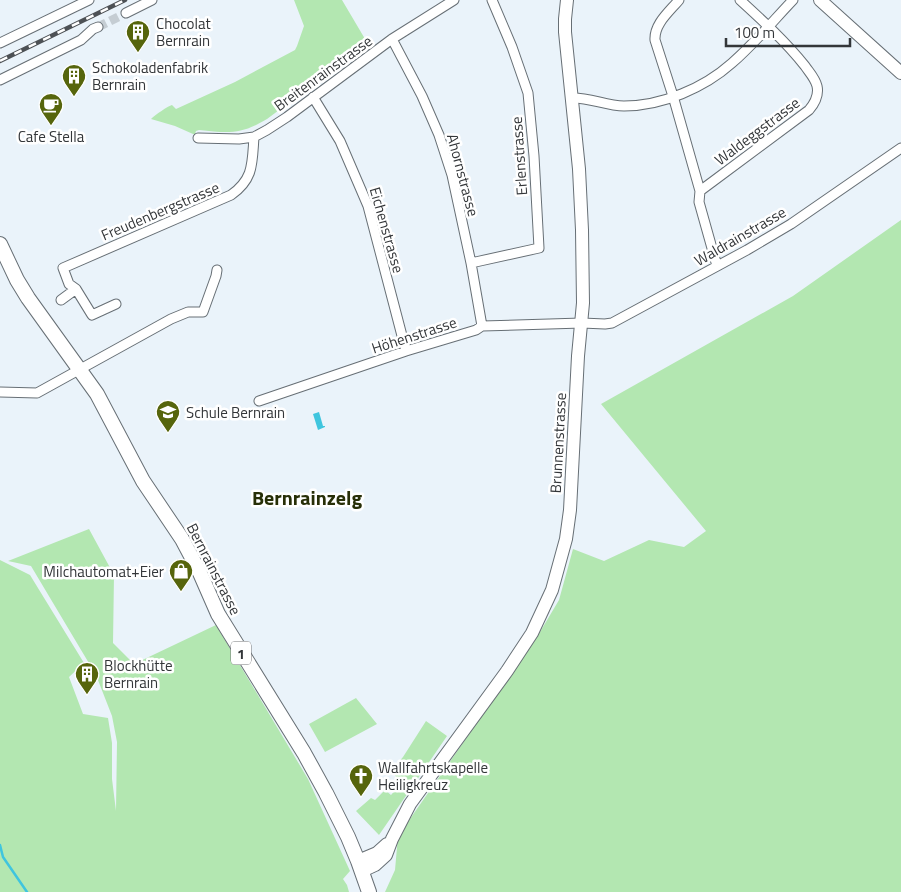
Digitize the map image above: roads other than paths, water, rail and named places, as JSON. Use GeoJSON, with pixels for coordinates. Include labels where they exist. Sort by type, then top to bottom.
{"type":"FeatureCollection","features":[{"type":"Feature","properties":{"kind":"main road","name":"Brunnenstrasse"},"geometry":{"type":"LineString","coordinates":[[360,866],[392,839],[410,804],[532,633],[552,590],[566,539],[570,510],[578,356],[583,303],[579,169],[565,32],[567,0]]}},
{"type":"Feature","properties":{"kind":"main road"},"geometry":{"type":"LineString","coordinates":[[820,0],[901,73]]}},
{"type":"Feature","properties":{"kind":"main road","name":"Bernrainstrasse"},"geometry":{"type":"LineString","coordinates":[[0,244],[24,292],[96,394],[143,481],[182,539],[200,573],[218,614],[304,753],[348,837],[369,892]]}},
{"type":"Feature","properties":{"kind":"street"},"geometry":{"type":"LineString","coordinates":[[0,43],[89,0]]}},
{"type":"Feature","properties":{"kind":"street"},"geometry":{"type":"LineString","coordinates":[[126,12],[152,0]]}},
{"type":"Feature","properties":{"kind":"street","name":"Breitenrainstrasse"},"geometry":{"type":"LineString","coordinates":[[198,138],[238,140],[254,137],[267,130],[392,39],[454,0]]}},
{"type":"Feature","properties":{"kind":"street","name":"Erlenstrasse"},"geometry":{"type":"LineString","coordinates":[[471,263],[539,248],[534,156],[528,93],[512,47],[492,0]]}},
{"type":"Feature","properties":{"kind":"street"},"geometry":{"type":"LineString","coordinates":[[679,0],[660,22],[657,27],[655,40],[700,191],[699,202],[717,266]]}},
{"type":"Feature","properties":{"kind":"street"},"geometry":{"type":"LineString","coordinates":[[740,0],[769,26]]}},
{"type":"Feature","properties":{"kind":"street"},"geometry":{"type":"LineString","coordinates":[[571,98],[583,98],[610,105],[625,106],[655,102],[698,86],[724,70],[740,57],[794,0]]}},
{"type":"Feature","properties":{"kind":"street","name":"Waldeggstrasse"},"geometry":{"type":"LineString","coordinates":[[700,191],[809,110],[816,101],[818,89],[814,79],[798,57],[769,26]]}},
{"type":"Feature","properties":{"kind":"street"},"geometry":{"type":"LineString","coordinates":[[0,80],[81,40],[98,27]]}},
{"type":"Feature","properties":{"kind":"street","name":"Ahornstrasse"},"geometry":{"type":"LineString","coordinates":[[392,39],[422,96],[439,135],[452,175],[482,326]]}},
{"type":"Feature","properties":{"kind":"street","name":"Eichenstrasse"},"geometry":{"type":"LineString","coordinates":[[312,97],[340,141],[368,206],[406,351]]}},
{"type":"Feature","properties":{"kind":"street","name":"Freudenbergstrasse"},"geometry":{"type":"LineString","coordinates":[[116,304],[92,315],[70,284],[63,268],[231,196],[247,181],[254,137]]}},
{"type":"Feature","properties":{"kind":"street","name":"Waldrainstrasse"},"geometry":{"type":"LineString","coordinates":[[582,323],[612,323],[717,266],[790,224],[901,148]]}},
{"type":"Feature","properties":{"kind":"street"},"geometry":{"type":"LineString","coordinates":[[0,392],[36,392],[80,370],[171,319],[188,312],[203,312],[217,270]]}},
{"type":"Feature","properties":{"kind":"street"},"geometry":{"type":"LineString","coordinates":[[61,300],[76,290]]}},
{"type":"Feature","properties":{"kind":"street","name":"Höhenstrasse"},"geometry":{"type":"LineString","coordinates":[[259,401],[406,351],[476,330],[482,326],[582,323]]}},
{"type":"Feature","properties":{"kind":"water"},"geometry":{"type":"Polygon","coordinates":[[[319,412],[325,427],[318,430],[313,414],[319,412]]]}},
{"type":"Feature","properties":{"kind":"waterway"},"geometry":{"type":"LineString","coordinates":[[0,845],[3,857],[27,892]]}},
{"type":"Feature","properties":{"kind":"tunnel"},"geometry":{"type":"LineString","coordinates":[[98,27],[126,13]]}},
{"type":"Feature","properties":{"kind":"railway"},"geometry":{"type":"LineString","coordinates":[[0,61],[125,0]]}},
{"type":"Feature","properties":{"kind":"place","name":"Chocolat Bernrain"},"geometry":{"type":"Point","coordinates":[138,53]}},
{"type":"Feature","properties":{"kind":"place","name":"Schokoladenfabrik Bernrain"},"geometry":{"type":"Point","coordinates":[74,97]}},
{"type":"Feature","properties":{"kind":"place","name":"Cafe Stella"},"geometry":{"type":"Point","coordinates":[51,126]}},
{"type":"Feature","properties":{"kind":"place","name":"Schule Bernrain"},"geometry":{"type":"Point","coordinates":[168,433]}},
{"type":"Feature","properties":{"kind":"place","name":"Milchautomat+Eier"},"geometry":{"type":"Point","coordinates":[181,592]}},
{"type":"Feature","properties":{"kind":"place","name":"Blockhütte Bernrain"},"geometry":{"type":"Point","coordinates":[87,695]}},
{"type":"Feature","properties":{"kind":"place","name":"Wallfahrtskapelle Heiligkreuz"},"geometry":{"type":"Point","coordinates":[361,797]}},
{"type":"Feature","properties":{"kind":"district","name":"Bernrainzelg"},"geometry":{"type":"Point","coordinates":[307,497]}}]}
